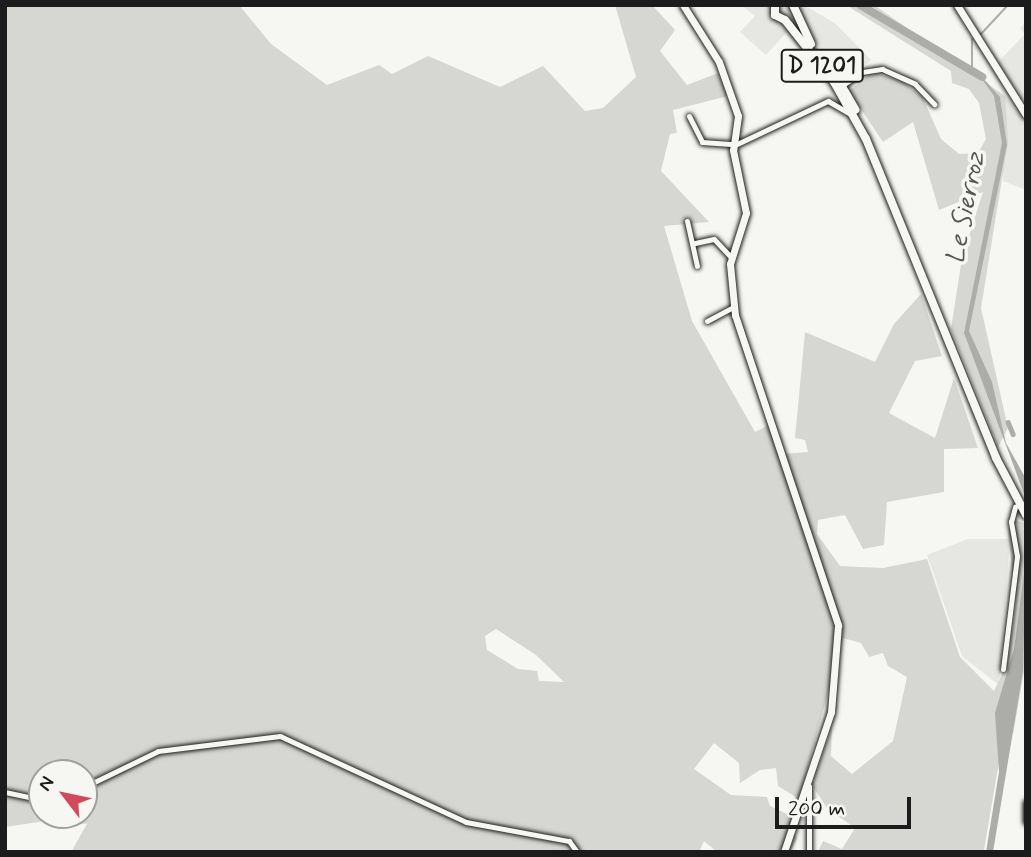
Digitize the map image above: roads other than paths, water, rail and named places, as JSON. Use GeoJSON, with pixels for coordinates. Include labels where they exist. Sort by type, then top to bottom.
{"type":"FeatureCollection","features":[{"type":"Feature","properties":{"kind":"main road"},"geometry":{"type":"LineString","coordinates":[[772,8],[785,20],[793,10]]}},
{"type":"Feature","properties":{"kind":"main road","name":"D 1201"},"geometry":{"type":"LineString","coordinates":[[793,10],[817,51],[843,87],[866,139]]}},
{"type":"Feature","properties":{"kind":"main road","name":"D 1201"},"geometry":{"type":"LineString","coordinates":[[785,20],[820,63],[866,139]]}},
{"type":"Feature","properties":{"kind":"main road"},"geometry":{"type":"LineString","coordinates":[[866,139],[942,331],[1022,514]]}},
{"type":"Feature","properties":{"kind":"main road"},"geometry":{"type":"LineString","coordinates":[[942,331],[1022,514]]}},
{"type":"Feature","properties":{"kind":"street"},"geometry":{"type":"LineString","coordinates":[[683,5],[727,79],[738,116],[736,144],[746,213],[732,257],[733,307],[776,429],[838,625],[831,712],[809,786],[784,852]]}},
{"type":"Feature","properties":{"kind":"street"},"geometry":{"type":"LineString","coordinates":[[957,5],[1026,115]]}},
{"type":"Feature","properties":{"kind":"street"},"geometry":{"type":"LineString","coordinates":[[820,63],[843,87],[862,71]]}},
{"type":"Feature","properties":{"kind":"street"},"geometry":{"type":"LineString","coordinates":[[835,75],[862,71],[900,76],[934,104]]}},
{"type":"Feature","properties":{"kind":"street"},"geometry":{"type":"LineString","coordinates":[[689,116],[702,142],[736,144],[828,101],[854,116]]}},
{"type":"Feature","properties":{"kind":"street"},"geometry":{"type":"LineString","coordinates":[[687,221],[695,243],[697,266]]}},
{"type":"Feature","properties":{"kind":"street"},"geometry":{"type":"LineString","coordinates":[[695,243],[714,239],[732,257]]}},
{"type":"Feature","properties":{"kind":"street"},"geometry":{"type":"LineString","coordinates":[[706,321],[733,307]]}},
{"type":"Feature","properties":{"kind":"street"},"geometry":{"type":"LineString","coordinates":[[1003,669],[1017,556],[1011,522],[1022,514]]}},
{"type":"Feature","properties":{"kind":"street"},"geometry":{"type":"LineString","coordinates":[[98,780],[158,751],[281,736],[466,822],[569,841],[577,852]]}},
{"type":"Feature","properties":{"kind":"street"},"geometry":{"type":"LineString","coordinates":[[809,786],[809,852]]}},
{"type":"Feature","properties":{"kind":"street"},"geometry":{"type":"LineString","coordinates":[[5,792],[28,797]]}},
{"type":"Feature","properties":{"kind":"street"},"geometry":{"type":"LineString","coordinates":[[1026,802],[1026,822]]}},
{"type":"Feature","properties":{"kind":"waterway","name":"Le Sierroz"},"geometry":{"type":"LineString","coordinates":[[860,5],[982,77]]}},
{"type":"Feature","properties":{"kind":"waterway"},"geometry":{"type":"LineString","coordinates":[[1008,5],[1017,5]]}},
{"type":"Feature","properties":{"kind":"waterway"},"geometry":{"type":"LineString","coordinates":[[981,34],[1008,5]]}},
{"type":"Feature","properties":{"kind":"waterway"},"geometry":{"type":"LineString","coordinates":[[972,39],[972,70]]}},
{"type":"Feature","properties":{"kind":"waterway"},"geometry":{"type":"LineString","coordinates":[[1008,422],[1013,434]]}}]}
